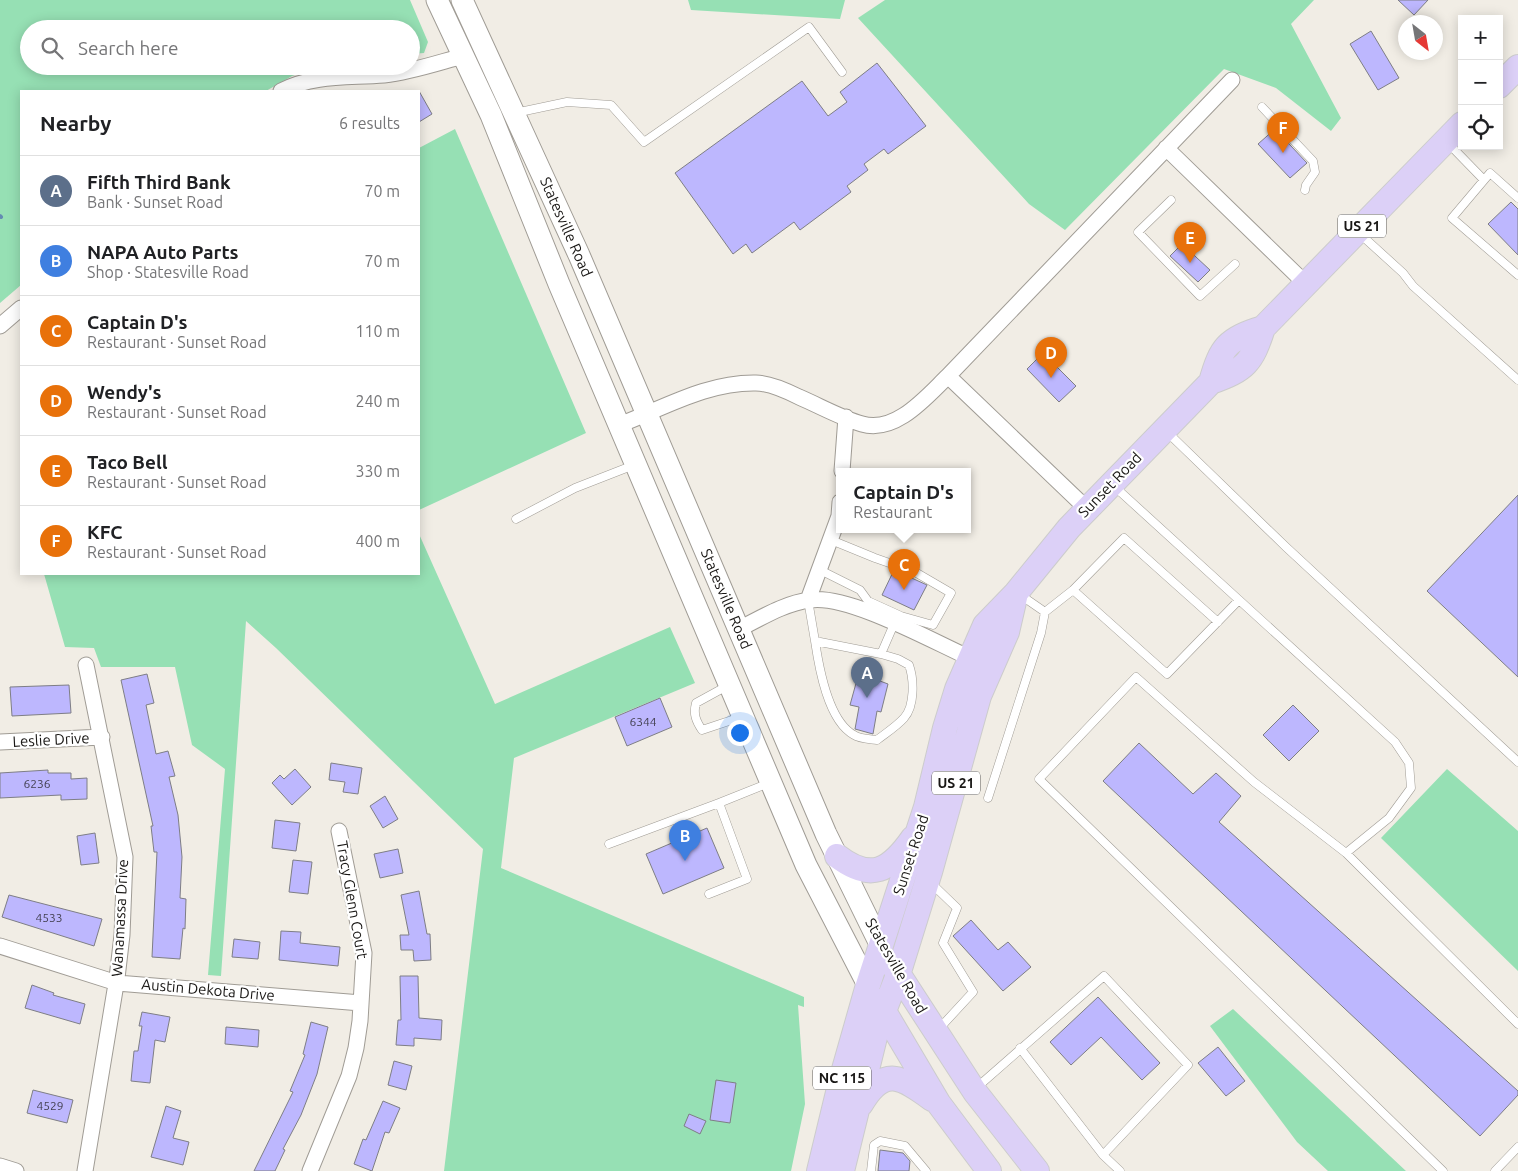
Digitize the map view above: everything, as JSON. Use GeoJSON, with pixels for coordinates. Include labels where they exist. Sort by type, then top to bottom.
{"type":"FeatureCollection","features":[{"type":"Feature","properties":{"kind":"main road","name":"Statesville Road"},"geometry":{"type":"LineString","coordinates":[[437,0],[491,115],[559,284],[806,865],[868,985],[939,1104],[989,1171]]}},
{"type":"Feature","properties":{"kind":"main road","name":"Statesville Road"},"geometry":{"type":"LineString","coordinates":[[462,0],[515,113],[647,414],[837,856],[881,946],[974,1091],[1038,1171]]}},
{"type":"Feature","properties":{"kind":"main road"},"geometry":{"type":"LineString","coordinates":[[1503,82],[1518,66]]}},
{"type":"Feature","properties":{"kind":"main road","name":"Sunset Road"},"geometry":{"type":"LineString","coordinates":[[868,985],[920,829],[945,728],[970,658],[985,624],[1016,592],[1052,546],[1211,382],[1218,356],[1238,336],[1263,328],[1454,133]]}},
{"type":"Feature","properties":{"kind":"main road","name":"Sunset Road"},"geometry":{"type":"LineString","coordinates":[[898,975],[948,813],[970,724],[982,687],[1007,632],[1016,592]]}},
{"type":"Feature","properties":{"kind":"main road"},"geometry":{"type":"LineString","coordinates":[[837,856],[857,870],[880,869],[904,852],[920,829]]}},
{"type":"Feature","properties":{"kind":"main road","name":"NC 115"},"geometry":{"type":"LineString","coordinates":[[842,1171],[883,1010],[898,975]]}},
{"type":"Feature","properties":{"kind":"main road","name":"NC 115"},"geometry":{"type":"LineString","coordinates":[[819,1171],[841,1080],[868,985]]}},
{"type":"Feature","properties":{"kind":"main road"},"geometry":{"type":"LineString","coordinates":[[856,1112],[870,1089],[890,1077],[900,1078],[939,1104]]}},
{"type":"Feature","properties":{"kind":"street"},"geometry":{"type":"LineString","coordinates":[[420,69],[463,56]]}},
{"type":"Feature","properties":{"kind":"street"},"geometry":{"type":"LineString","coordinates":[[284,90],[312,79],[370,75]]}},
{"type":"Feature","properties":{"kind":"street"},"geometry":{"type":"LineString","coordinates":[[619,425],[693,394],[732,383],[759,383],[788,392],[863,425],[881,425],[897,419],[921,402],[948,376],[1232,80]]}},
{"type":"Feature","properties":{"kind":"street"},"geometry":{"type":"LineString","coordinates":[[1166,148],[1306,284]]}},
{"type":"Feature","properties":{"kind":"street"},"geometry":{"type":"LineString","coordinates":[[0,326],[20,309]]}},
{"type":"Feature","properties":{"kind":"street"},"geometry":{"type":"LineString","coordinates":[[948,376],[1087,509]]}},
{"type":"Feature","properties":{"kind":"street"},"geometry":{"type":"LineString","coordinates":[[842,468],[846,417]]}},
{"type":"Feature","properties":{"kind":"street"},"geometry":{"type":"LineString","coordinates":[[808,600],[836,525]]}},
{"type":"Feature","properties":{"kind":"street"},"geometry":{"type":"LineString","coordinates":[[739,629],[785,608],[808,600],[824,599],[841,602],[970,658]]}},
{"type":"Feature","properties":{"kind":"street","name":"Wanamassa Drive"},"geometry":{"type":"LineString","coordinates":[[85,1171],[117,983],[122,935],[125,857],[86,665]]}},
{"type":"Feature","properties":{"kind":"street","name":"Leslie Drive"},"geometry":{"type":"LineString","coordinates":[[0,742],[102,737]]}},
{"type":"Feature","properties":{"kind":"street","name":"Tracy Glenn Court"},"geometry":{"type":"LineString","coordinates":[[310,1171],[349,1076],[356,1048],[361,1003],[364,953],[339,830]]}},
{"type":"Feature","properties":{"kind":"street","name":"Austin Dekota Drive"},"geometry":{"type":"LineString","coordinates":[[0,946],[117,983],[361,1003]]}},
{"type":"Feature","properties":{"kind":"street"},"geometry":{"type":"LineString","coordinates":[[0,1166],[16,1171]]}},
{"type":"Feature","properties":{"kind":"lane"},"geometry":{"type":"LineString","coordinates":[[515,113],[568,102],[611,105],[644,142],[809,27],[842,72]]}},
{"type":"Feature","properties":{"kind":"lane"},"geometry":{"type":"LineString","coordinates":[[1262,107],[1313,161],[1316,172],[1306,185],[1305,190]]}},
{"type":"Feature","properties":{"kind":"lane"},"geometry":{"type":"LineString","coordinates":[[1454,133],[1484,180]]}},
{"type":"Feature","properties":{"kind":"lane"},"geometry":{"type":"LineString","coordinates":[[1518,198],[1490,173],[1452,218],[1518,275]]}},
{"type":"Feature","properties":{"kind":"lane"},"geometry":{"type":"LineString","coordinates":[[1171,200],[1138,232],[1200,296],[1235,264]]}},
{"type":"Feature","properties":{"kind":"lane"},"geometry":{"type":"LineString","coordinates":[[1357,232],[1403,273],[1413,286],[1518,380]]}},
{"type":"Feature","properties":{"kind":"lane"},"geometry":{"type":"LineString","coordinates":[[1164,429],[1293,554],[1518,762]]}},
{"type":"Feature","properties":{"kind":"lane"},"geometry":{"type":"LineString","coordinates":[[516,519],[575,488],[636,464]]}},
{"type":"Feature","properties":{"kind":"lane"},"geometry":{"type":"LineString","coordinates":[[1111,484],[1395,742],[1409,763],[1411,788],[1389,818],[1346,853]]}},
{"type":"Feature","properties":{"kind":"lane"},"geometry":{"type":"LineString","coordinates":[[988,798],[1041,633],[1045,612],[1073,590],[1124,538],[1218,622]]}},
{"type":"Feature","properties":{"kind":"lane"},"geometry":{"type":"LineString","coordinates":[[820,570],[860,590],[868,601],[902,616],[933,625],[952,593],[915,572],[831,540]]}},
{"type":"Feature","properties":{"kind":"lane"},"geometry":{"type":"LineString","coordinates":[[1073,590],[1167,674],[1239,600]]}},
{"type":"Feature","properties":{"kind":"lane"},"geometry":{"type":"LineString","coordinates":[[1016,592],[1045,612]]}},
{"type":"Feature","properties":{"kind":"lane"},"geometry":{"type":"LineString","coordinates":[[808,600],[815,642],[821,678],[840,723],[855,736],[877,740],[906,716],[913,690],[913,679],[909,665],[898,659],[881,654],[815,642]]}},
{"type":"Feature","properties":{"kind":"lane"},"geometry":{"type":"LineString","coordinates":[[881,654],[894,624]]}},
{"type":"Feature","properties":{"kind":"lane"},"geometry":{"type":"LineString","coordinates":[[1443,1171],[1039,779],[1136,677],[1254,782],[1346,853],[1518,1024]]}},
{"type":"Feature","properties":{"kind":"lane"},"geometry":{"type":"LineString","coordinates":[[730,685],[696,703],[694,715],[702,730],[743,716]]}},
{"type":"Feature","properties":{"kind":"lane"},"geometry":{"type":"LineString","coordinates":[[609,844],[771,782]]}},
{"type":"Feature","properties":{"kind":"lane"},"geometry":{"type":"LineString","coordinates":[[709,894],[747,879],[719,803]]}},
{"type":"Feature","properties":{"kind":"lane"},"geometry":{"type":"LineString","coordinates":[[928,880],[957,908],[943,943],[973,992],[936,1032]]}},
{"type":"Feature","properties":{"kind":"lane"},"geometry":{"type":"LineString","coordinates":[[974,1091],[1020,1048],[1104,976],[1188,1065],[1103,1155]]}},
{"type":"Feature","properties":{"kind":"lane"},"geometry":{"type":"LineString","coordinates":[[1020,1048],[1103,1155],[1120,1171]]}},
{"type":"Feature","properties":{"kind":"lane"},"geometry":{"type":"LineString","coordinates":[[871,1171],[874,1145],[880,1141],[905,1146],[926,1171]]}},
{"type":"Feature","properties":{"kind":"lane"},"geometry":{"type":"LineString","coordinates":[[1495,1171],[1518,1147]]}},
{"type":"Feature","properties":{"kind":"green space"},"geometry":{"type":"Polygon","coordinates":[[[0,0],[410,0],[419,20],[20,20],[20,75],[295,75],[268,90],[20,90],[20,286],[0,303],[0,0]]]}},
{"type":"Feature","properties":{"kind":"green space"},"geometry":{"type":"Polygon","coordinates":[[[688,0],[845,0],[840,19],[691,10],[688,0]]]}},
{"type":"Feature","properties":{"kind":"green space"},"geometry":{"type":"Polygon","coordinates":[[[885,0],[1314,0],[1291,24],[1341,118],[1331,131],[1276,88],[1224,69],[1065,230],[1029,204],[858,18],[885,0]]]}},
{"type":"Feature","properties":{"kind":"green space"},"geometry":{"type":"Polygon","coordinates":[[[420,23],[428,42],[424,53],[420,53],[420,23]]]}},
{"type":"Feature","properties":{"kind":"green space"},"geometry":{"type":"Polygon","coordinates":[[[455,129],[586,433],[420,510],[420,147],[455,129]]]}},
{"type":"Feature","properties":{"kind":"green space"},"geometry":{"type":"Polygon","coordinates":[[[420,536],[495,704],[670,627],[695,683],[514,758],[501,868],[804,997],[804,1007],[798,1005],[805,1104],[791,1171],[444,1171],[483,849],[246,621],[221,976],[208,975],[225,769],[192,745],[175,667],[101,667],[94,648],[65,647],[44,575],[420,575],[420,536]]]}},
{"type":"Feature","properties":{"kind":"green space"},"geometry":{"type":"Polygon","coordinates":[[[1447,769],[1518,831],[1518,971],[1381,838],[1447,769]]]}},
{"type":"Feature","properties":{"kind":"green space"},"geometry":{"type":"Polygon","coordinates":[[[1233,1009],[1406,1171],[1328,1171],[1297,1142],[1210,1026],[1233,1009]]]}},
{"type":"Feature","properties":{"kind":"building"},"geometry":{"type":"Polygon","coordinates":[[[1398,0],[1428,0],[1414,15],[1398,0]]]}},
{"type":"Feature","properties":{"kind":"building"},"geometry":{"type":"Polygon","coordinates":[[[1371,31],[1399,78],[1378,90],[1350,44],[1371,31]]]}},
{"type":"Feature","properties":{"kind":"building"},"geometry":{"type":"Polygon","coordinates":[[[877,63],[926,126],[888,154],[884,149],[864,164],[868,170],[847,186],[851,192],[800,230],[794,222],[752,253],[746,244],[733,254],[675,173],[802,81],[828,116],[847,102],[840,92],[877,63]]]}},
{"type":"Feature","properties":{"kind":"building"},"geometry":{"type":"Polygon","coordinates":[[[420,93],[432,114],[420,121],[420,93]]]}},
{"type":"Feature","properties":{"kind":"building"},"geometry":{"type":"Polygon","coordinates":[[[1275,129],[1307,163],[1290,178],[1258,144],[1275,129]]]}},
{"type":"Feature","properties":{"kind":"building"},"geometry":{"type":"Polygon","coordinates":[[[1511,202],[1518,209],[1518,255],[1488,224],[1511,202]]]}},
{"type":"Feature","properties":{"kind":"building"},"geometry":{"type":"Polygon","coordinates":[[[1182,244],[1210,270],[1198,282],[1170,256],[1182,244]]]}},
{"type":"Feature","properties":{"kind":"building"},"geometry":{"type":"Polygon","coordinates":[[[1043,353],[1076,386],[1059,402],[1027,369],[1043,353]]]}},
{"type":"Feature","properties":{"kind":"building"},"geometry":{"type":"Polygon","coordinates":[[[1518,495],[1518,677],[1427,591],[1518,495]]]}},
{"type":"Feature","properties":{"kind":"building"},"geometry":{"type":"Polygon","coordinates":[[[894,570],[927,585],[914,610],[882,595],[894,570]]]}},
{"type":"Feature","properties":{"kind":"building"},"geometry":{"type":"Polygon","coordinates":[[[147,674],[154,703],[146,705],[156,754],[168,751],[175,776],[169,777],[178,815],[182,857],[180,898],[186,899],[185,929],[183,928],[180,959],[152,957],[157,852],[154,852],[151,826],[153,826],[121,680],[147,674]]]}},
{"type":"Feature","properties":{"kind":"building"},"geometry":{"type":"Polygon","coordinates":[[[872,674],[880,676],[880,681],[888,684],[881,712],[877,711],[873,734],[855,729],[859,707],[850,705],[858,676],[870,678],[872,674]]]}},
{"type":"Feature","properties":{"kind":"building"},"geometry":{"type":"Polygon","coordinates":[[[69,685],[71,713],[12,716],[10,687],[69,685]]]}},
{"type":"Feature","properties":{"kind":"building"},"geometry":{"type":"Polygon","coordinates":[[[660,698],[672,727],[627,746],[615,717],[660,698]]]}},
{"type":"Feature","properties":{"kind":"building"},"geometry":{"type":"Polygon","coordinates":[[[1293,705],[1319,731],[1289,761],[1263,735],[1293,705]]]}},
{"type":"Feature","properties":{"kind":"building"},"geometry":{"type":"Polygon","coordinates":[[[1139,743],[1193,794],[1216,773],[1241,796],[1219,822],[1518,1091],[1518,1095],[1480,1136],[1103,781],[1139,743]]]}},
{"type":"Feature","properties":{"kind":"building"},"geometry":{"type":"Polygon","coordinates":[[[331,763],[362,768],[358,794],[343,792],[345,782],[329,780],[331,763]]]}},
{"type":"Feature","properties":{"kind":"building"},"geometry":{"type":"Polygon","coordinates":[[[295,769],[311,787],[292,805],[272,783],[280,775],[284,779],[295,769]]]}},
{"type":"Feature","properties":{"kind":"building"},"geometry":{"type":"Polygon","coordinates":[[[48,770],[48,773],[71,773],[71,779],[87,778],[87,799],[61,800],[61,795],[0,798],[0,773],[48,770]]]}},
{"type":"Feature","properties":{"kind":"building"},"geometry":{"type":"Polygon","coordinates":[[[385,796],[398,819],[383,828],[370,806],[385,796]]]}},
{"type":"Feature","properties":{"kind":"building"},"geometry":{"type":"Polygon","coordinates":[[[275,820],[300,823],[296,851],[272,848],[275,820]]]}},
{"type":"Feature","properties":{"kind":"building"},"geometry":{"type":"Polygon","coordinates":[[[707,828],[724,868],[663,894],[646,854],[707,828]]]}},
{"type":"Feature","properties":{"kind":"building"},"geometry":{"type":"Polygon","coordinates":[[[95,833],[99,863],[81,865],[77,836],[95,833]]]}},
{"type":"Feature","properties":{"kind":"building"},"geometry":{"type":"Polygon","coordinates":[[[398,849],[403,873],[380,878],[374,854],[398,849]]]}},
{"type":"Feature","properties":{"kind":"building"},"geometry":{"type":"Polygon","coordinates":[[[293,860],[312,862],[308,894],[289,892],[293,860]]]}},
{"type":"Feature","properties":{"kind":"building"},"geometry":{"type":"Polygon","coordinates":[[[419,891],[427,934],[430,934],[431,960],[414,961],[413,950],[401,950],[400,935],[409,935],[401,895],[419,891]]]}},
{"type":"Feature","properties":{"kind":"building"},"geometry":{"type":"Polygon","coordinates":[[[9,895],[102,919],[94,946],[2,917],[9,895]]]}},
{"type":"Feature","properties":{"kind":"building"},"geometry":{"type":"Polygon","coordinates":[[[971,920],[998,950],[1008,942],[1031,967],[1003,991],[953,936],[971,920]]]}},
{"type":"Feature","properties":{"kind":"building"},"geometry":{"type":"Polygon","coordinates":[[[281,931],[301,932],[300,943],[340,947],[338,966],[279,960],[281,931]]]}},
{"type":"Feature","properties":{"kind":"building"},"geometry":{"type":"Polygon","coordinates":[[[234,939],[260,942],[258,959],[232,957],[234,939]]]}},
{"type":"Feature","properties":{"kind":"building"},"geometry":{"type":"Polygon","coordinates":[[[400,976],[418,976],[419,1018],[442,1020],[441,1040],[414,1038],[414,1046],[396,1045],[398,1020],[401,1020],[400,976]]]}},
{"type":"Feature","properties":{"kind":"building"},"geometry":{"type":"Polygon","coordinates":[[[32,985],[54,993],[53,995],[85,1004],[80,1024],[25,1008],[32,985]]]}},
{"type":"Feature","properties":{"kind":"building"},"geometry":{"type":"Polygon","coordinates":[[[1098,997],[1160,1063],[1142,1080],[1101,1037],[1071,1065],[1050,1042],[1098,997]]]}},
{"type":"Feature","properties":{"kind":"building"},"geometry":{"type":"Polygon","coordinates":[[[142,1012],[170,1017],[165,1042],[155,1040],[150,1083],[131,1081],[134,1051],[138,1051],[142,1026],[139,1026],[142,1012]]]}},
{"type":"Feature","properties":{"kind":"building"},"geometry":{"type":"Polygon","coordinates":[[[311,1022],[328,1027],[317,1074],[301,1115],[283,1149],[285,1150],[275,1171],[254,1171],[293,1092],[290,1091],[305,1055],[303,1054],[311,1022]]]}},
{"type":"Feature","properties":{"kind":"building"},"geometry":{"type":"Polygon","coordinates":[[[226,1027],[259,1030],[258,1047],[225,1044],[226,1027]]]}},
{"type":"Feature","properties":{"kind":"building"},"geometry":{"type":"Polygon","coordinates":[[[1218,1047],[1245,1081],[1226,1096],[1198,1063],[1218,1047]]]}},
{"type":"Feature","properties":{"kind":"building"},"geometry":{"type":"Polygon","coordinates":[[[394,1061],[412,1066],[406,1090],[388,1085],[394,1061]]]}},
{"type":"Feature","properties":{"kind":"building"},"geometry":{"type":"Polygon","coordinates":[[[716,1080],[736,1083],[730,1123],[710,1120],[716,1080]]]}},
{"type":"Feature","properties":{"kind":"building"},"geometry":{"type":"Polygon","coordinates":[[[33,1090],[73,1100],[67,1123],[27,1113],[33,1090]]]}},
{"type":"Feature","properties":{"kind":"building"},"geometry":{"type":"Polygon","coordinates":[[[383,1101],[400,1108],[389,1133],[385,1132],[372,1171],[354,1164],[363,1139],[366,1140],[383,1101]]]}},
{"type":"Feature","properties":{"kind":"building"},"geometry":{"type":"Polygon","coordinates":[[[166,1106],[181,1111],[173,1138],[189,1142],[183,1165],[151,1157],[166,1106]]]}},
{"type":"Feature","properties":{"kind":"building"},"geometry":{"type":"Polygon","coordinates":[[[689,1114],[706,1121],[700,1134],[684,1126],[689,1114]]]}},
{"type":"Feature","properties":{"kind":"building"},"geometry":{"type":"Polygon","coordinates":[[[880,1150],[903,1153],[910,1161],[909,1171],[878,1171],[880,1150]]]}},
{"type":"Feature","properties":{"kind":"place","name":"KFC"},"geometry":{"type":"Point","coordinates":[1283,153]}},
{"type":"Feature","properties":{"kind":"place","name":"Taco Bell"},"geometry":{"type":"Point","coordinates":[1190,263]}},
{"type":"Feature","properties":{"kind":"place","name":"Wendy's"},"geometry":{"type":"Point","coordinates":[1051,378]}},
{"type":"Feature","properties":{"kind":"place","name":"Captain D's"},"geometry":{"type":"Point","coordinates":[904,590]}},
{"type":"Feature","properties":{"kind":"place","name":"Fifth Third Bank"},"geometry":{"type":"Point","coordinates":[867,698]}},
{"type":"Feature","properties":{"kind":"place","name":"NAPA Auto Parts"},"geometry":{"type":"Point","coordinates":[685,861]}}]}
